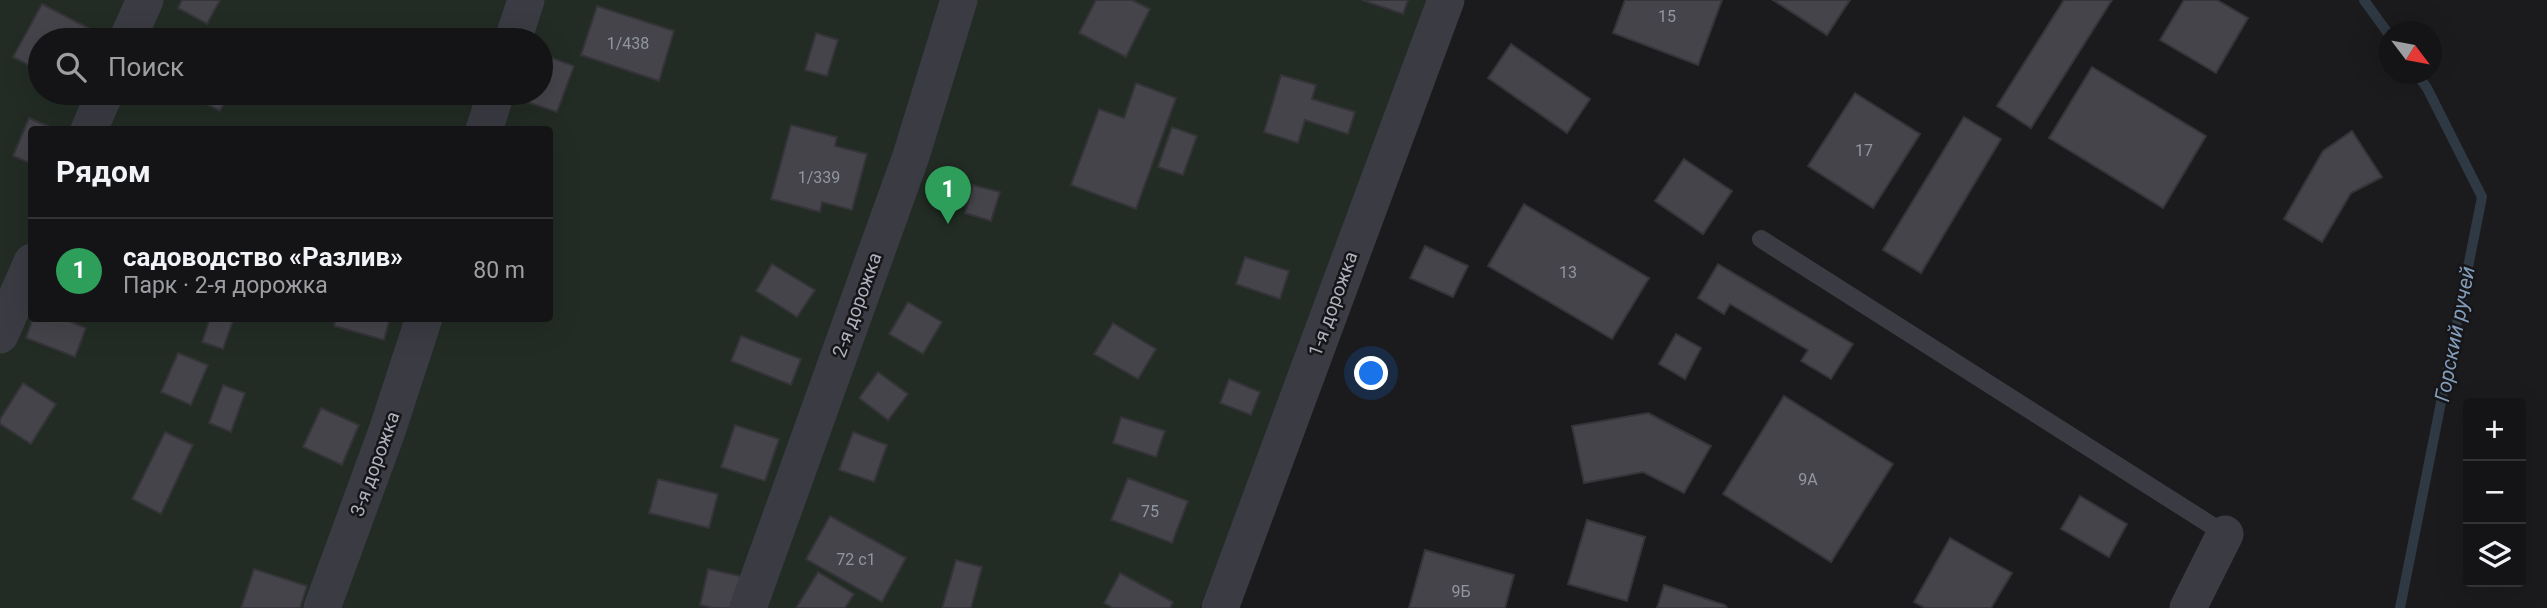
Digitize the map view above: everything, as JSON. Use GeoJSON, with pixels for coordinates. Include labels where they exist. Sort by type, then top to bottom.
{"type":"FeatureCollection","features":[{"type":"Feature","properties":{"kind":"street"},"geometry":{"type":"LineString","coordinates":[[132,28],[145,0]]}},
{"type":"Feature","properties":{"kind":"street"},"geometry":{"type":"LineString","coordinates":[[517,28],[526,0]]}},
{"type":"Feature","properties":{"kind":"street","name":"2-я дорожка"},"geometry":{"type":"LineString","coordinates":[[748,608],[911,156],[959,0]]}},
{"type":"Feature","properties":{"kind":"street","name":"1-я дорожка"},"geometry":{"type":"LineString","coordinates":[[1220,608],[1446,0]]}},
{"type":"Feature","properties":{"kind":"street"},"geometry":{"type":"LineString","coordinates":[[91,126],[99,105]]}},
{"type":"Feature","properties":{"kind":"street"},"geometry":{"type":"LineString","coordinates":[[485,126],[492,105]]}},
{"type":"Feature","properties":{"kind":"street"},"geometry":{"type":"LineString","coordinates":[[0,335],[28,271]]}},
{"type":"Feature","properties":{"kind":"street","name":"3-я дорожка"},"geometry":{"type":"LineString","coordinates":[[322,608],[387,431],[423,322]]}},
{"type":"Feature","properties":{"kind":"street"},"geometry":{"type":"LineString","coordinates":[[2188,608],[2225,534]]}},
{"type":"Feature","properties":{"kind":"lane"},"geometry":{"type":"LineString","coordinates":[[1761,239],[2225,534]]}},
{"type":"Feature","properties":{"kind":"shaded area"},"geometry":{"type":"Polygon","coordinates":[[[0,0],[1431,0],[1200,608],[0,608],[0,0]]]}},
{"type":"Feature","properties":{"kind":"building"},"geometry":{"type":"Polygon","coordinates":[[[182,0],[220,0],[207,24],[178,8],[182,0]]]}},
{"type":"Feature","properties":{"kind":"building"},"geometry":{"type":"Polygon","coordinates":[[[1096,0],[1132,0],[1150,9],[1126,57],[1079,33],[1096,0]]]}},
{"type":"Feature","properties":{"kind":"building"},"geometry":{"type":"Polygon","coordinates":[[[1362,0],[1408,0],[1403,14],[1362,0]]]}},
{"type":"Feature","properties":{"kind":"building"},"geometry":{"type":"Polygon","coordinates":[[[1625,0],[1722,0],[1698,65],[1613,33],[1625,0]]]}},
{"type":"Feature","properties":{"kind":"building"},"geometry":{"type":"Polygon","coordinates":[[[1773,0],[1850,0],[1827,35],[1773,0]]]}},
{"type":"Feature","properties":{"kind":"building"},"geometry":{"type":"Polygon","coordinates":[[[2064,0],[2112,0],[2031,128],[1997,106],[2064,0]]]}},
{"type":"Feature","properties":{"kind":"building"},"geometry":{"type":"Polygon","coordinates":[[[2184,0],[2217,0],[2248,18],[2216,73],[2160,40],[2184,0]]]}},
{"type":"Feature","properties":{"kind":"building"},"geometry":{"type":"Polygon","coordinates":[[[42,4],[88,28],[29,28],[42,4]]]}},
{"type":"Feature","properties":{"kind":"building"},"geometry":{"type":"Polygon","coordinates":[[[597,6],[674,31],[659,81],[581,55],[597,6]]]}},
{"type":"Feature","properties":{"kind":"building"},"geometry":{"type":"Polygon","coordinates":[[[28,30],[28,65],[13,57],[28,30]]]}},
{"type":"Feature","properties":{"kind":"building"},"geometry":{"type":"Polygon","coordinates":[[[816,33],[838,40],[827,76],[805,70],[816,33]]]}},
{"type":"Feature","properties":{"kind":"building"},"geometry":{"type":"Polygon","coordinates":[[[1511,44],[1590,99],[1567,133],[1488,78],[1511,44]]]}},
{"type":"Feature","properties":{"kind":"building"},"geometry":{"type":"Polygon","coordinates":[[[553,58],[574,66],[557,112],[536,105],[553,105],[553,58]]]}},
{"type":"Feature","properties":{"kind":"building"},"geometry":{"type":"Polygon","coordinates":[[[2092,67],[2206,136],[2163,208],[2049,138],[2092,67]]]}},
{"type":"Feature","properties":{"kind":"building"},"geometry":{"type":"Polygon","coordinates":[[[1281,75],[1316,85],[1312,99],[1355,112],[1348,134],[1305,120],[1298,143],[1264,132],[1281,75]]]}},
{"type":"Feature","properties":{"kind":"building"},"geometry":{"type":"Polygon","coordinates":[[[1136,83],[1176,98],[1136,209],[1071,185],[1099,109],[1124,118],[1136,83]]]}},
{"type":"Feature","properties":{"kind":"building"},"geometry":{"type":"Polygon","coordinates":[[[1855,93],[1920,134],[1873,208],[1808,166],[1855,93]]]}},
{"type":"Feature","properties":{"kind":"building"},"geometry":{"type":"Polygon","coordinates":[[[208,105],[223,105],[220,111],[208,105]]]}},
{"type":"Feature","properties":{"kind":"building"},"geometry":{"type":"Polygon","coordinates":[[[1964,117],[2001,139],[1921,273],[1883,250],[1964,117]]]}},
{"type":"Feature","properties":{"kind":"building"},"geometry":{"type":"Polygon","coordinates":[[[29,118],[48,126],[28,126],[28,162],[13,156],[29,118]]]}},
{"type":"Feature","properties":{"kind":"building"},"geometry":{"type":"Polygon","coordinates":[[[791,125],[837,137],[835,146],[867,154],[852,210],[822,202],[820,212],[771,199],[791,125]]]}},
{"type":"Feature","properties":{"kind":"building"},"geometry":{"type":"Polygon","coordinates":[[[1172,127],[1197,136],[1183,175],[1158,167],[1172,127]]]}},
{"type":"Feature","properties":{"kind":"building"},"geometry":{"type":"Polygon","coordinates":[[[2352,131],[2382,177],[2351,193],[2322,242],[2284,219],[2323,151],[2352,131]]]}},
{"type":"Feature","properties":{"kind":"building"},"geometry":{"type":"Polygon","coordinates":[[[1684,159],[1732,191],[1703,234],[1655,201],[1684,159]]]}},
{"type":"Feature","properties":{"kind":"building"},"geometry":{"type":"Polygon","coordinates":[[[973,185],[1000,192],[991,221],[965,213],[973,185]]]}},
{"type":"Feature","properties":{"kind":"building"},"geometry":{"type":"Polygon","coordinates":[[[1524,204],[1649,278],[1612,339],[1488,266],[1524,204]]]}},
{"type":"Feature","properties":{"kind":"building"},"geometry":{"type":"Polygon","coordinates":[[[1425,246],[1468,266],[1453,297],[1410,278],[1425,246]]]}},
{"type":"Feature","properties":{"kind":"building"},"geometry":{"type":"Polygon","coordinates":[[[1245,257],[1289,271],[1280,299],[1236,284],[1245,257]]]}},
{"type":"Feature","properties":{"kind":"building"},"geometry":{"type":"Polygon","coordinates":[[[772,264],[815,290],[797,317],[756,291],[772,264]]]}},
{"type":"Feature","properties":{"kind":"building"},"geometry":{"type":"Polygon","coordinates":[[[1718,264],[1853,344],[1831,379],[1801,361],[1808,350],[1730,304],[1724,314],[1698,298],[1718,264]]]}},
{"type":"Feature","properties":{"kind":"building"},"geometry":{"type":"Polygon","coordinates":[[[908,302],[942,322],[923,354],[889,334],[908,302]]]}},
{"type":"Feature","properties":{"kind":"building"},"geometry":{"type":"Polygon","coordinates":[[[32,322],[72,322],[86,328],[75,357],[26,338],[32,322]]]}},
{"type":"Feature","properties":{"kind":"building"},"geometry":{"type":"Polygon","coordinates":[[[209,322],[233,322],[223,349],[202,342],[209,322]]]}},
{"type":"Feature","properties":{"kind":"building"},"geometry":{"type":"Polygon","coordinates":[[[335,322],[389,322],[384,340],[334,326],[335,322]]]}},
{"type":"Feature","properties":{"kind":"building"},"geometry":{"type":"Polygon","coordinates":[[[1113,323],[1156,349],[1138,379],[1094,354],[1113,323]]]}},
{"type":"Feature","properties":{"kind":"building"},"geometry":{"type":"Polygon","coordinates":[[[1676,334],[1701,348],[1685,379],[1659,364],[1676,334]]]}},
{"type":"Feature","properties":{"kind":"building"},"geometry":{"type":"Polygon","coordinates":[[[741,336],[801,359],[791,385],[731,361],[741,336]]]}},
{"type":"Feature","properties":{"kind":"building"},"geometry":{"type":"Polygon","coordinates":[[[178,353],[208,365],[191,405],[161,392],[178,353]]]}},
{"type":"Feature","properties":{"kind":"building"},"geometry":{"type":"Polygon","coordinates":[[[878,372],[908,394],[888,420],[859,398],[878,372]]]}},
{"type":"Feature","properties":{"kind":"building"},"geometry":{"type":"Polygon","coordinates":[[[1229,379],[1260,392],[1251,415],[1220,403],[1229,379]]]}},
{"type":"Feature","properties":{"kind":"building"},"geometry":{"type":"Polygon","coordinates":[[[23,383],[56,404],[31,444],[0,424],[0,419],[23,383]]]}},
{"type":"Feature","properties":{"kind":"building"},"geometry":{"type":"Polygon","coordinates":[[[223,385],[245,393],[231,432],[209,423],[223,385]]]}},
{"type":"Feature","properties":{"kind":"building"},"geometry":{"type":"Polygon","coordinates":[[[1784,396],[1893,464],[1831,562],[1723,494],[1784,396]]]}},
{"type":"Feature","properties":{"kind":"building"},"geometry":{"type":"Polygon","coordinates":[[[321,408],[359,425],[342,465],[303,447],[321,408]]]}},
{"type":"Feature","properties":{"kind":"building"},"geometry":{"type":"Polygon","coordinates":[[[1648,413],[1711,446],[1684,493],[1643,472],[1584,483],[1572,426],[1648,413]]]}},
{"type":"Feature","properties":{"kind":"building"},"geometry":{"type":"Polygon","coordinates":[[[1121,417],[1165,431],[1156,457],[1113,443],[1121,417]]]}},
{"type":"Feature","properties":{"kind":"building"},"geometry":{"type":"Polygon","coordinates":[[[735,425],[779,439],[765,481],[721,467],[735,425]]]}},
{"type":"Feature","properties":{"kind":"building"},"geometry":{"type":"Polygon","coordinates":[[[165,432],[193,445],[161,514],[132,499],[165,432]]]}},
{"type":"Feature","properties":{"kind":"building"},"geometry":{"type":"Polygon","coordinates":[[[853,432],[887,445],[874,482],[839,470],[853,432]]]}},
{"type":"Feature","properties":{"kind":"building"},"geometry":{"type":"Polygon","coordinates":[[[1128,478],[1188,501],[1172,543],[1111,520],[1128,478]]]}},
{"type":"Feature","properties":{"kind":"building"},"geometry":{"type":"Polygon","coordinates":[[[658,479],[718,494],[709,528],[649,513],[658,479]]]}},
{"type":"Feature","properties":{"kind":"building"},"geometry":{"type":"Polygon","coordinates":[[[2080,496],[2127,524],[2109,557],[2061,529],[2080,496]]]}},
{"type":"Feature","properties":{"kind":"building"},"geometry":{"type":"Polygon","coordinates":[[[830,516],[906,558],[882,602],[806,559],[830,516]]]}},
{"type":"Feature","properties":{"kind":"building"},"geometry":{"type":"Polygon","coordinates":[[[1587,520],[1645,537],[1627,601],[1568,584],[1587,520]]]}},
{"type":"Feature","properties":{"kind":"building"},"geometry":{"type":"Polygon","coordinates":[[[1950,538],[2012,573],[1991,608],[1925,608],[1914,602],[1950,538]]]}},
{"type":"Feature","properties":{"kind":"building"},"geometry":{"type":"Polygon","coordinates":[[[1425,550],[1514,575],[1505,608],[1409,608],[1425,550]]]}},
{"type":"Feature","properties":{"kind":"building"},"geometry":{"type":"Polygon","coordinates":[[[956,560],[982,567],[971,608],[942,608],[956,560]]]}},
{"type":"Feature","properties":{"kind":"building"},"geometry":{"type":"Polygon","coordinates":[[[254,569],[307,586],[300,608],[241,608],[254,569]]]}},
{"type":"Feature","properties":{"kind":"building"},"geometry":{"type":"Polygon","coordinates":[[[708,569],[745,577],[739,608],[700,605],[708,569]]]}},
{"type":"Feature","properties":{"kind":"building"},"geometry":{"type":"Polygon","coordinates":[[[818,572],[854,594],[845,608],[796,608],[818,572]]]}},
{"type":"Feature","properties":{"kind":"building"},"geometry":{"type":"Polygon","coordinates":[[[1120,573],[1173,602],[1170,608],[1113,608],[1104,603],[1120,573]]]}},
{"type":"Feature","properties":{"kind":"building"},"geometry":{"type":"Polygon","coordinates":[[[1664,585],[1725,605],[1727,608],[1657,608],[1664,585]]]}},
{"type":"Feature","properties":{"kind":"waterway","name":"Горский ручей"},"geometry":{"type":"LineString","coordinates":[[2364,0],[2379,21]]}},
{"type":"Feature","properties":{"kind":"waterway","name":"Горский ручей"},"geometry":{"type":"LineString","coordinates":[[2400,608],[2482,197],[2424,84]]}},
{"type":"Feature","properties":{"kind":"place","name":"садоводство «Разлив»"},"geometry":{"type":"Point","coordinates":[948,224]}}]}
